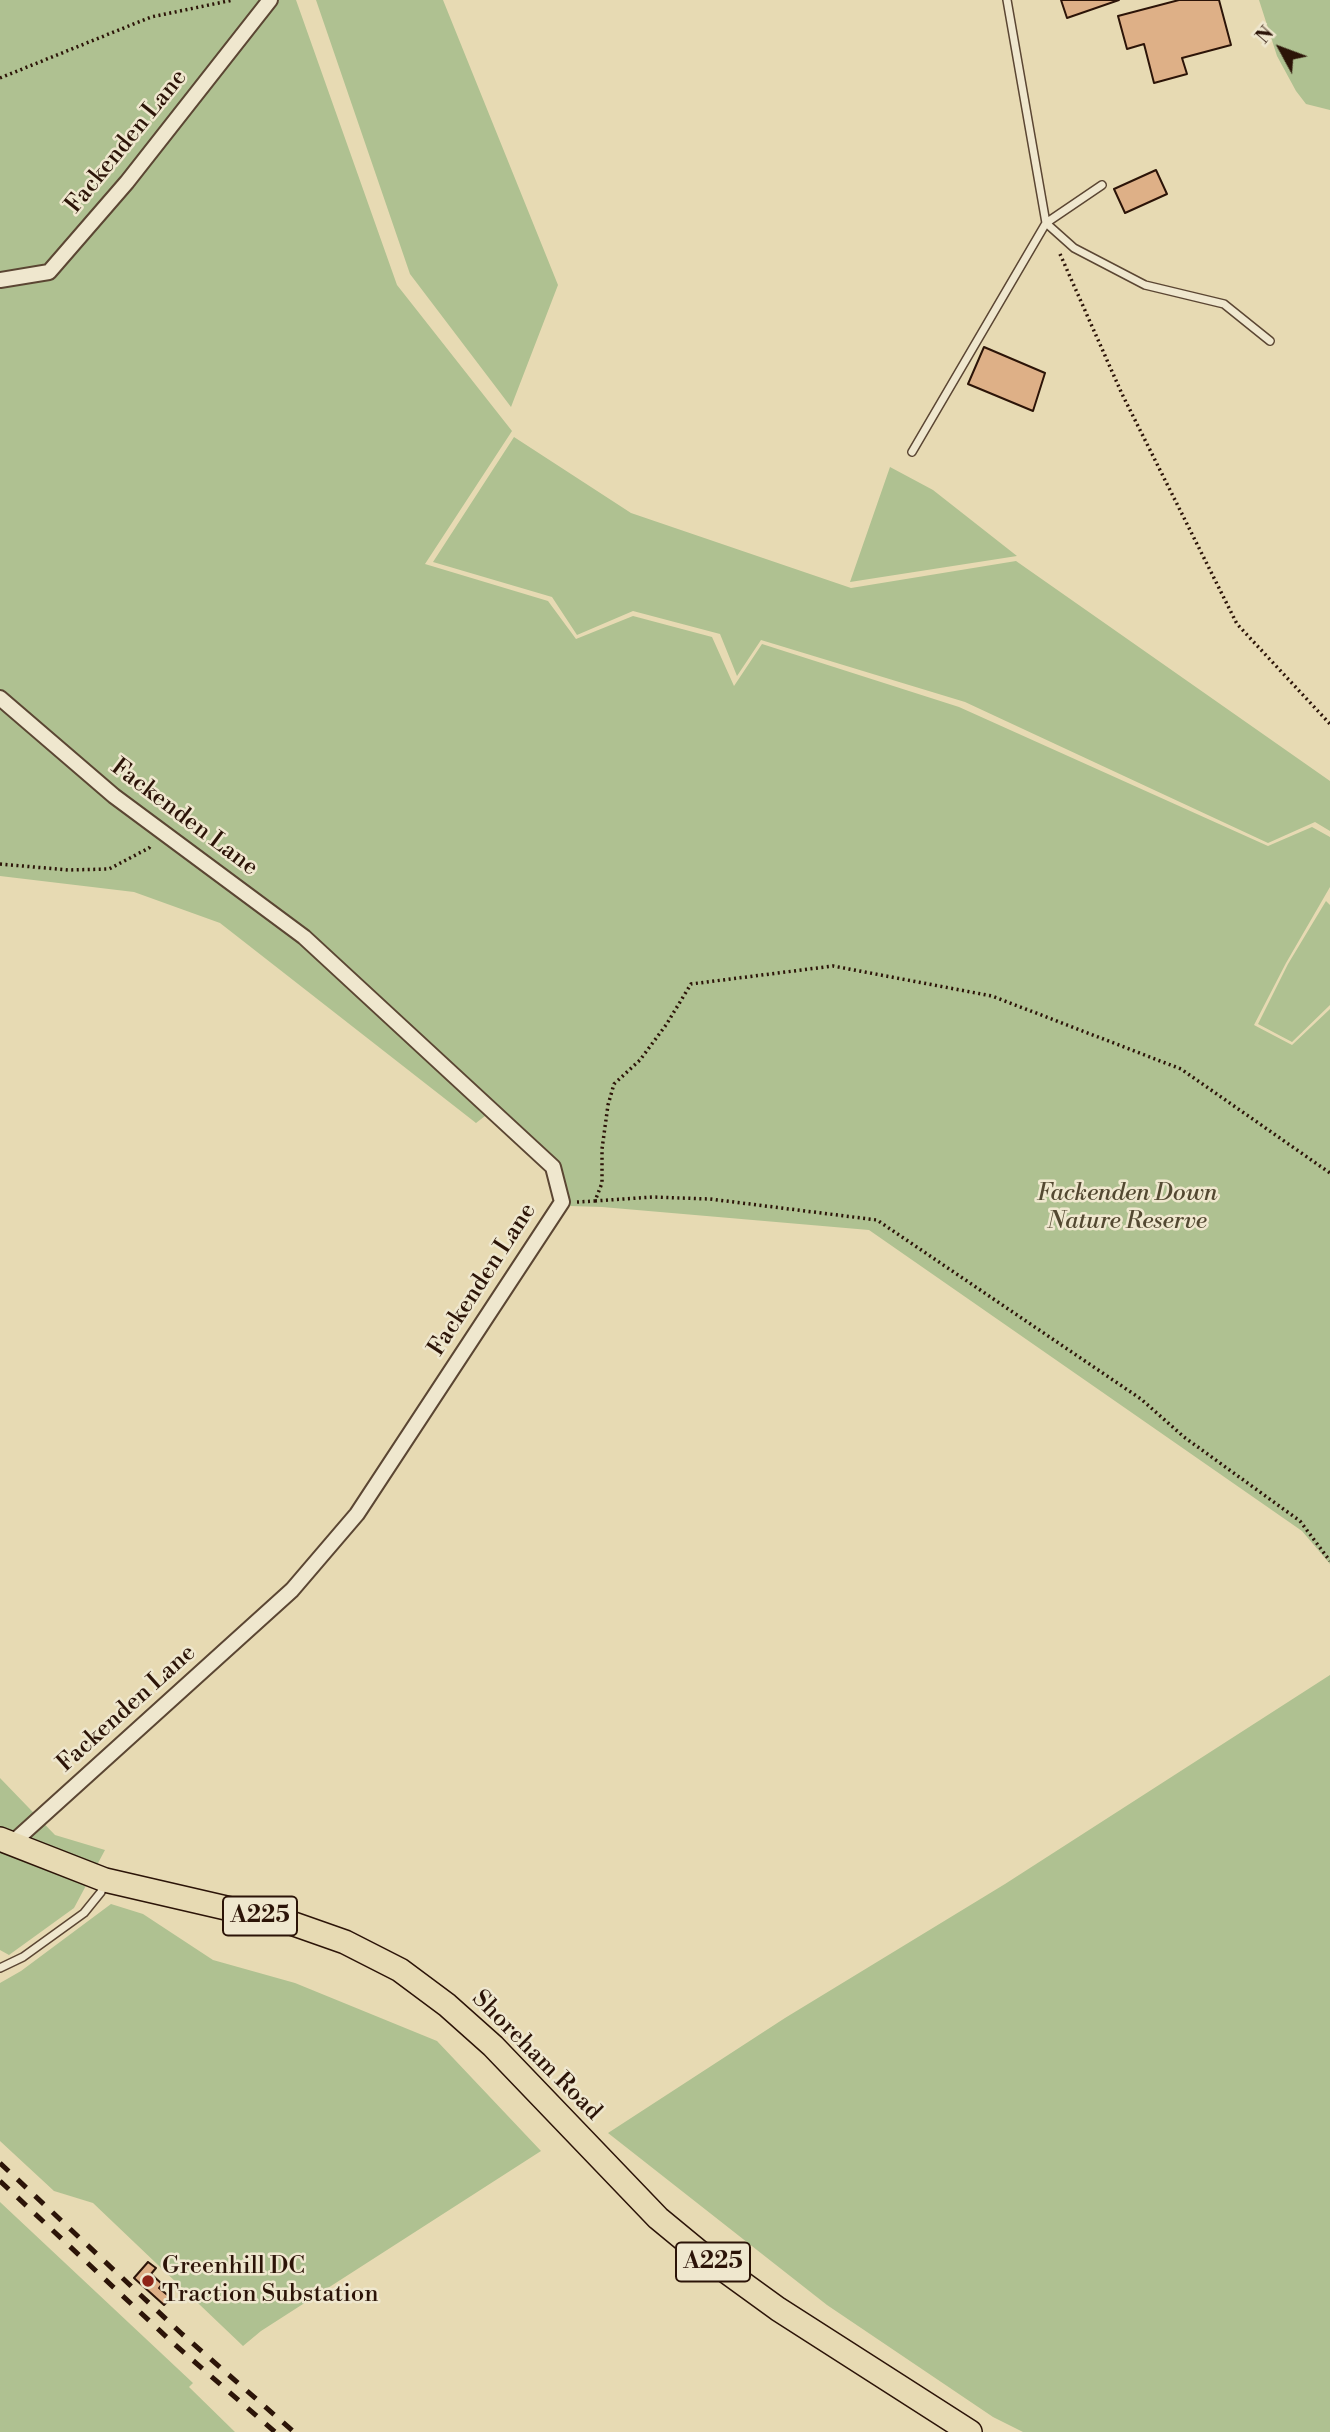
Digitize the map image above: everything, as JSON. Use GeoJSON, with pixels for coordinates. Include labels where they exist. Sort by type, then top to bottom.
{"type":"FeatureCollection","features":[{"type":"Feature","properties":{"kind":"main road","name":"Shoreham Road"},"geometry":{"type":"LineString","coordinates":[[5,1842],[105,1880],[291,1923],[345,1942],[400,1970],[493,2046],[658,2218],[698,2251],[778,2309],[970,2432]]}},
{"type":"Feature","properties":{"kind":"street","name":"Fackenden Lane"},"geometry":{"type":"LineString","coordinates":[[0,280],[49,272],[127,182],[270,0]]}},
{"type":"Feature","properties":{"kind":"street","name":"Fackenden Lane"},"geometry":{"type":"LineString","coordinates":[[0,698],[114,796],[304,937],[553,1167],[562,1202],[357,1514],[309,1571],[292,1590],[5,1842]]}},
{"type":"Feature","properties":{"kind":"lane"},"geometry":{"type":"LineString","coordinates":[[1007,0],[1046,223],[1074,248],[1145,285],[1224,304],[1270,341]]}},
{"type":"Feature","properties":{"kind":"lane"},"geometry":{"type":"LineString","coordinates":[[912,452],[1046,223],[1102,185]]}},
{"type":"Feature","properties":{"kind":"lane"},"geometry":{"type":"LineString","coordinates":[[0,1968],[23,1957],[84,1913],[101,1892],[105,1880]]}},
{"type":"Feature","properties":{"kind":"path"},"geometry":{"type":"LineString","coordinates":[[0,78],[152,17],[233,0]]}},
{"type":"Feature","properties":{"kind":"path"},"geometry":{"type":"LineString","coordinates":[[1046,223],[1122,394],[1237,624],[1330,724]]}},
{"type":"Feature","properties":{"kind":"path"},"geometry":{"type":"LineString","coordinates":[[0,864],[68,870],[109,869],[149,848],[162,832]]}},
{"type":"Feature","properties":{"kind":"path"},"geometry":{"type":"LineString","coordinates":[[595,1201],[602,1183],[606,1116],[614,1084],[640,1060],[691,984],[833,966],[992,996],[1181,1069],[1330,1173]]}},
{"type":"Feature","properties":{"kind":"path"},"geometry":{"type":"LineString","coordinates":[[562,1202],[652,1197],[710,1199],[877,1220],[1141,1399],[1184,1437],[1300,1521],[1330,1561]]}},
{"type":"Feature","properties":{"kind":"green space","name":"Fackenden Down Nature Reserve"},"geometry":{"type":"Polygon","coordinates":[[[0,0],[296,0],[397,285],[512,431],[425,564],[548,601],[576,639],[633,616],[712,637],[734,686],[762,644],[959,707],[1268,846],[1312,827],[1330,837],[1330,887],[1254,1025],[1292,1045],[1330,1009],[1330,1564],[1302,1531],[869,1230],[570,1206],[556,1162],[494,1109],[476,1123],[220,923],[134,892],[0,876],[0,0]]]}},
{"type":"Feature","properties":{"kind":"green space"},"geometry":{"type":"Polygon","coordinates":[[[316,0],[443,0],[558,285],[511,407],[410,274],[316,0]]]}},
{"type":"Feature","properties":{"kind":"green space"},"geometry":{"type":"Polygon","coordinates":[[[1259,0],[1330,0],[1330,110],[1306,104],[1296,91],[1277,56],[1259,0]]]}},
{"type":"Feature","properties":{"kind":"green space"},"geometry":{"type":"Polygon","coordinates":[[[514,437],[631,513],[851,588],[1016,561],[1330,781],[1330,831],[1315,822],[1268,843],[965,702],[761,640],[737,676],[720,634],[633,611],[577,635],[552,597],[433,562],[514,437]]]}},
{"type":"Feature","properties":{"kind":"green space"},"geometry":{"type":"Polygon","coordinates":[[[890,467],[933,490],[1017,556],[850,582],[890,467]]]}},
{"type":"Feature","properties":{"kind":"green space"},"geometry":{"type":"Polygon","coordinates":[[[1326,901],[1330,905],[1330,1005],[1292,1042],[1258,1024],[1288,964],[1326,901]]]}},
{"type":"Feature","properties":{"kind":"green space"},"geometry":{"type":"Polygon","coordinates":[[[1330,1675],[1330,2432],[1023,2432],[993,2417],[827,2305],[608,2133],[785,2018],[1005,1884],[1330,1675]]]}},
{"type":"Feature","properties":{"kind":"green space"},"geometry":{"type":"Polygon","coordinates":[[[0,1778],[55,1835],[105,1850],[74,1908],[9,1955],[0,1950],[0,1778]]]}},
{"type":"Feature","properties":{"kind":"green space"},"geometry":{"type":"Polygon","coordinates":[[[111,1904],[143,1914],[213,1960],[295,1983],[437,2041],[541,2151],[261,2331],[243,2346],[93,2203],[54,2191],[0,2141],[0,1983],[21,1971],[111,1904]]]}},
{"type":"Feature","properties":{"kind":"green space"},"geometry":{"type":"Polygon","coordinates":[[[0,2202],[193,2383],[189,2387],[235,2432],[0,2432],[0,2202]]]}},
{"type":"Feature","properties":{"kind":"building"},"geometry":{"type":"Polygon","coordinates":[[[1061,0],[1119,0],[1067,18],[1061,0]]]}},
{"type":"Feature","properties":{"kind":"building"},"geometry":{"type":"Polygon","coordinates":[[[1179,0],[1219,0],[1231,45],[1182,58],[1187,74],[1154,83],[1144,44],[1127,49],[1118,16],[1179,0]]]}},
{"type":"Feature","properties":{"kind":"building"},"geometry":{"type":"Polygon","coordinates":[[[1156,170],[1167,194],[1125,213],[1114,189],[1156,170]]]}},
{"type":"Feature","properties":{"kind":"building"},"geometry":{"type":"Polygon","coordinates":[[[984,347],[1045,373],[1033,411],[968,384],[984,347]]]}},
{"type":"Feature","properties":{"kind":"building","name":"Greenhill DC Traction Substation"},"geometry":{"type":"Polygon","coordinates":[[[148,2262],[156,2268],[151,2274],[162,2284],[159,2288],[171,2298],[164,2305],[134,2278],[148,2262]]]}},
{"type":"Feature","properties":{"kind":"railway"},"geometry":{"type":"LineString","coordinates":[[0,2163],[182,2334],[294,2432]]}},
{"type":"Feature","properties":{"kind":"railway"},"geometry":{"type":"LineString","coordinates":[[0,2181],[173,2343],[275,2432]]}},
{"type":"Feature","properties":{"kind":"place","name":"Greenhill DC Traction Substation"},"geometry":{"type":"Point","coordinates":[148,2281]}}]}
